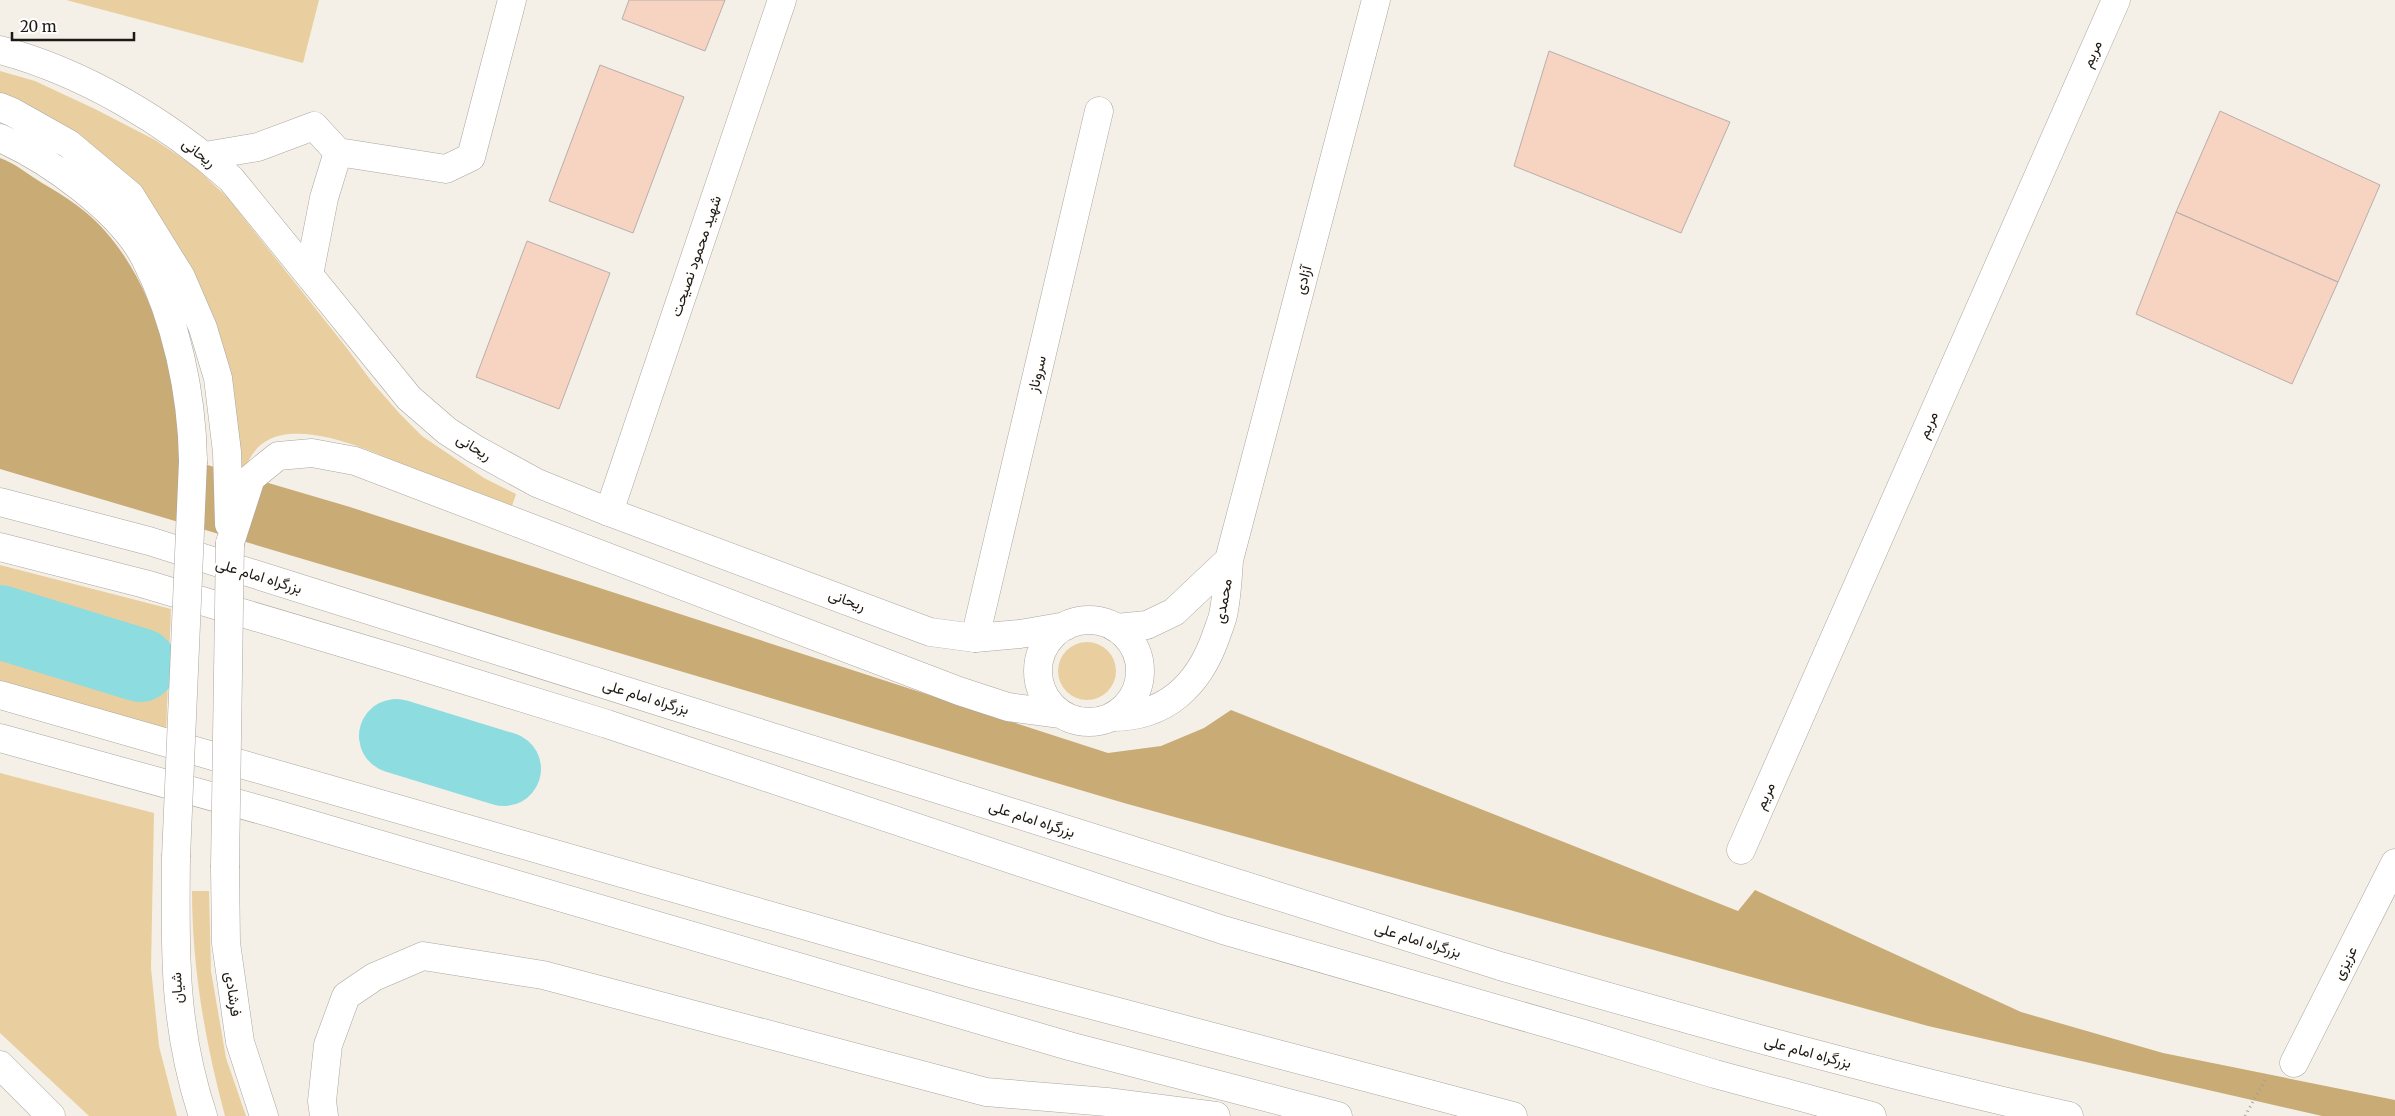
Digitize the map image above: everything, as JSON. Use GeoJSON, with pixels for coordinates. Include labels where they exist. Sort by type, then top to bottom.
{"type":"FeatureCollection","features":[{"type":"Feature","properties":{"kind":"main road"},"geometry":{"type":"LineString","coordinates":[[205,156],[258,147],[314,126],[338,152],[446,169],[471,157],[512,0]]}},
{"type":"Feature","properties":{"kind":"main road","name":"شهید محمود نصیحت"},"geometry":{"type":"LineString","coordinates":[[609,512],[782,0]]}},
{"type":"Feature","properties":{"kind":"main road","name":"آزادی"},"geometry":{"type":"LineString","coordinates":[[1229,560],[1376,0]]}},
{"type":"Feature","properties":{"kind":"main road","name":"مریم"},"geometry":{"type":"LineString","coordinates":[[1741,850],[2116,0]]}},
{"type":"Feature","properties":{"kind":"main road","name":"ریحانی"},"geometry":{"type":"LineString","coordinates":[[0,50],[65,74],[112,96],[156,121],[205,156],[231,179],[410,398],[447,431],[537,483],[609,512],[930,632],[976,638],[1020,634],[1066,626]]}},
{"type":"Feature","properties":{"kind":"main road"},"geometry":{"type":"LineString","coordinates":[[0,108],[12,112],[69,144],[130,195],[156,233],[181,277],[203,328],[218,378],[227,452],[230,543]]}},
{"type":"Feature","properties":{"kind":"main road","name":"سروناز"},"geometry":{"type":"LineString","coordinates":[[976,638],[1099,111]]}},
{"type":"Feature","properties":{"kind":"main road","name":"شیان"},"geometry":{"type":"LineString","coordinates":[[0,138],[20,146],[69,177],[119,223],[144,257],[166,310],[180,359],[192,426],[193,461],[176,856],[177,995],[182,1035],[203,1116]]}},
{"type":"Feature","properties":{"kind":"main road"},"geometry":{"type":"LineString","coordinates":[[308,275],[324,198],[338,152]]}},
{"type":"Feature","properties":{"kind":"main road"},"geometry":{"type":"LineString","coordinates":[[230,543],[251,478],[278,456],[312,454],[355,461],[959,691],[1008,707],[1061,714],[1086,723],[1112,717],[1125,708],[1134,696],[1139,681],[1140,666],[1136,651],[1128,638],[1116,628],[1104,622],[1078,621],[1051,636],[1041,652],[1038,669],[1040,687],[1048,702],[1061,714]]}},
{"type":"Feature","properties":{"kind":"main road","name":"بزرگراه امام علی"},"geometry":{"type":"LineString","coordinates":[[0,502],[149,541],[1500,966],[1726,1030],[1967,1094],[2069,1116]]}},
{"type":"Feature","properties":{"kind":"main road","name":"فرشادی"},"geometry":{"type":"LineString","coordinates":[[230,543],[225,868],[226,943],[240,1042],[264,1116]]}},
{"type":"Feature","properties":{"kind":"main road"},"geometry":{"type":"LineString","coordinates":[[0,547],[145,584],[607,724],[1223,930],[1584,1034],[1715,1074],[1872,1116]]}},
{"type":"Feature","properties":{"kind":"main road","name":"محمدی"},"geometry":{"type":"LineString","coordinates":[[1116,628],[1147,625],[1174,612],[1229,560]]}},
{"type":"Feature","properties":{"kind":"main road","name":"محمدی"},"geometry":{"type":"LineString","coordinates":[[1112,717],[1129,717],[1166,704],[1190,685],[1208,658],[1224,611],[1229,560]]}},
{"type":"Feature","properties":{"kind":"main road"},"geometry":{"type":"LineString","coordinates":[[0,695],[984,977],[1513,1116]]}},
{"type":"Feature","properties":{"kind":"main road"},"geometry":{"type":"LineString","coordinates":[[0,738],[262,811],[1069,1046],[1338,1116]]}},
{"type":"Feature","properties":{"kind":"main road","name":"عزیزی"},"geometry":{"type":"LineString","coordinates":[[2282,1067],[2395,863]]}},
{"type":"Feature","properties":{"kind":"main road"},"geometry":{"type":"LineString","coordinates":[[324,1116],[322,1101],[328,1045],[346,996],[374,977],[423,956],[543,975],[986,1092],[1107,1102],[1216,1116]]}},
{"type":"Feature","properties":{"kind":"main road"},"geometry":{"type":"LineString","coordinates":[[0,1064],[51,1116]]}},
{"type":"Feature","properties":{"kind":"path"},"geometry":{"type":"LineString","coordinates":[[2245,1116],[2282,1067]]}},
{"type":"Feature","properties":{"kind":"shaded area"},"geometry":{"type":"Polygon","coordinates":[[[66,0],[319,0],[303,63],[66,0]]]}},
{"type":"Feature","properties":{"kind":"shaded area"},"geometry":{"type":"Polygon","coordinates":[[[0,71],[35,81],[95,109],[155,140],[194,166],[227,197],[372,382],[400,414],[422,436],[484,478],[516,494],[511,509],[368,450],[325,437],[304,434],[285,435],[268,440],[261,445],[255,451],[246,467],[235,502],[229,369],[217,328],[197,285],[165,229],[0,96],[0,71]]]}},
{"type":"Feature","properties":{"kind":"shaded area"},"geometry":{"type":"Polygon","coordinates":[[[0,158],[16,166],[84,210],[105,231],[124,255],[139,281],[161,337],[174,397],[180,457],[350,507],[1108,753],[1161,746],[1204,728],[1231,710],[1738,911],[1755,890],[2021,1012],[2163,1053],[2395,1100],[2395,1116],[2322,1116],[1928,1026],[1124,803],[0,469],[0,158]]]}},
{"type":"Feature","properties":{"kind":"shaded area"},"geometry":{"type":"Polygon","coordinates":[[[0,565],[171,609],[166,733],[0,686],[0,565]]]}},
{"type":"Feature","properties":{"kind":"shaded area"},"geometry":{"type":"Polygon","coordinates":[[[1087,642],[1098,644],[1111,655],[1116,671],[1114,682],[1103,695],[1087,700],[1076,698],[1063,687],[1058,671],[1060,660],[1071,647],[1087,642]]]}},
{"type":"Feature","properties":{"kind":"shaded area"},"geometry":{"type":"Polygon","coordinates":[[[0,773],[154,813],[151,968],[159,1046],[177,1116],[89,1116],[0,1033],[0,773]]]}},
{"type":"Feature","properties":{"kind":"shaded area"},"geometry":{"type":"Polygon","coordinates":[[[192,891],[209,891],[211,971],[226,1058],[246,1116],[225,1116],[211,1060],[197,976],[192,891]]]}},
{"type":"Feature","properties":{"kind":"building"},"geometry":{"type":"Polygon","coordinates":[[[629,0],[725,0],[705,51],[622,19],[629,0]]]}},
{"type":"Feature","properties":{"kind":"building"},"geometry":{"type":"Polygon","coordinates":[[[1549,51],[1730,122],[1681,233],[1514,166],[1549,51]]]}},
{"type":"Feature","properties":{"kind":"building"},"geometry":{"type":"Polygon","coordinates":[[[600,65],[684,97],[633,233],[549,201],[600,65]]]}},
{"type":"Feature","properties":{"kind":"building"},"geometry":{"type":"Polygon","coordinates":[[[2220,111],[2380,185],[2338,282],[2176,212],[2220,111]]]}},
{"type":"Feature","properties":{"kind":"building"},"geometry":{"type":"Polygon","coordinates":[[[2176,212],[2338,282],[2292,384],[2136,314],[2176,212]]]}},
{"type":"Feature","properties":{"kind":"building"},"geometry":{"type":"Polygon","coordinates":[[[527,241],[610,273],[559,409],[476,377],[527,241]]]}},
{"type":"Feature","properties":{"kind":"waterway"},"geometry":{"type":"LineString","coordinates":[[0,622],[140,665]]}},
{"type":"Feature","properties":{"kind":"waterway"},"geometry":{"type":"LineString","coordinates":[[396,736],[504,769]]}}]}
